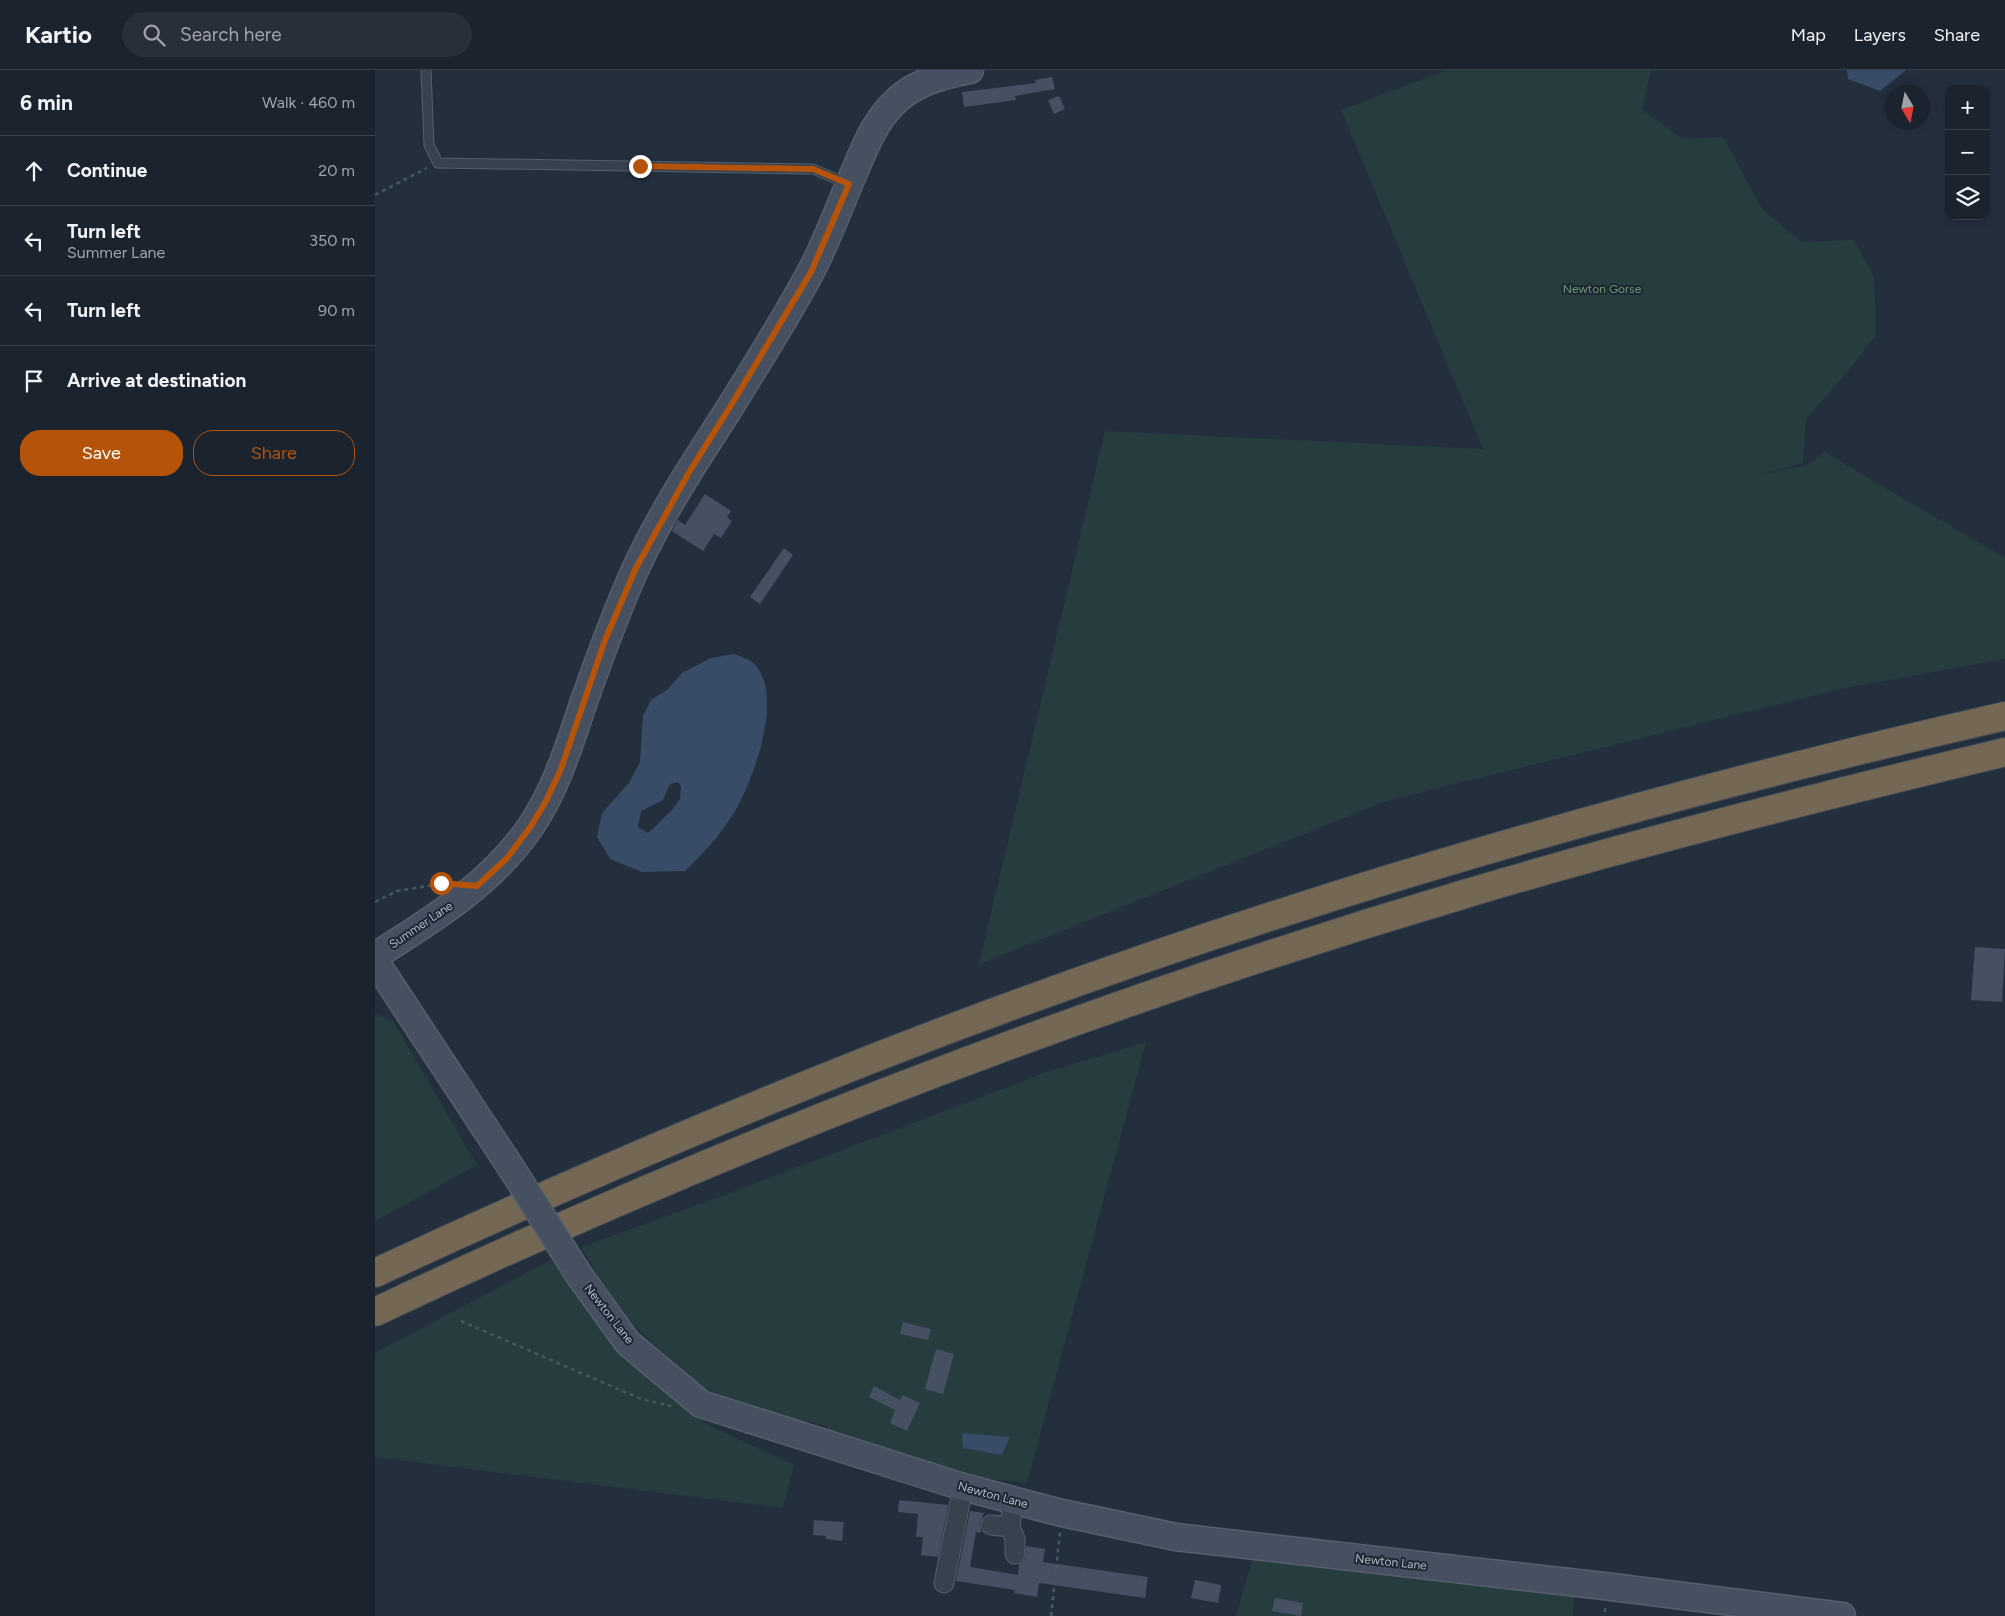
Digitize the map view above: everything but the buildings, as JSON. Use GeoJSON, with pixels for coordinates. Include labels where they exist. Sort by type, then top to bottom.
{"type":"FeatureCollection","features":[{"type":"Feature","properties":{"kind":"highway"},"geometry":{"type":"LineString","coordinates":[[375,1273],[613,1165],[743,1111],[979,1018],[1159,954],[1295,909],[1572,825],[1789,767],[2005,716]]}},
{"type":"Feature","properties":{"kind":"highway"},"geometry":{"type":"LineString","coordinates":[[375,1312],[497,1254],[885,1091],[1173,987],[1465,893],[1584,859],[1798,801],[2005,752]]}},
{"type":"Feature","properties":{"kind":"street","name":"Summer Lane"},"geometry":{"type":"LineString","coordinates":[[375,956],[433,919],[477,886],[507,858],[531,826],[546,801],[561,769],[605,640],[636,568],[683,481],[811,272],[868,139],[895,101],[915,87],[933,79],[970,70]]}},
{"type":"Feature","properties":{"kind":"street","name":"Newton Lane"},"geometry":{"type":"LineString","coordinates":[[375,961],[510,1166],[579,1275],[628,1343],[701,1404],[963,1487],[1061,1513],[1176,1538],[1604,1586],[1842,1616]]}},
{"type":"Feature","properties":{"kind":"street"},"geometry":{"type":"LineString","coordinates":[[944,1583],[963,1487]]}},
{"type":"Feature","properties":{"kind":"street"},"geometry":{"type":"LineString","coordinates":[[1013,1500],[1010,1527],[1015,1539],[1015,1554]]}},
{"type":"Feature","properties":{"kind":"street"},"geometry":{"type":"LineString","coordinates":[[991,1525],[1010,1527]]}},
{"type":"Feature","properties":{"kind":"lane"},"geometry":{"type":"LineString","coordinates":[[426,70],[429,145],[438,163],[813,169],[849,184]]}},
{"type":"Feature","properties":{"kind":"path"},"geometry":{"type":"LineString","coordinates":[[375,195],[438,163]]}},
{"type":"Feature","properties":{"kind":"path"},"geometry":{"type":"LineString","coordinates":[[375,902],[397,891],[441,883],[477,886]]}},
{"type":"Feature","properties":{"kind":"path"},"geometry":{"type":"LineString","coordinates":[[461,1322],[641,1399],[684,1409],[701,1404]]}},
{"type":"Feature","properties":{"kind":"path"},"geometry":{"type":"LineString","coordinates":[[1051,1616],[1061,1513]]}},
{"type":"Feature","properties":{"kind":"green space","name":"Newton Gorse"},"geometry":{"type":"Polygon","coordinates":[[[1447,70],[1651,70],[1642,110],[1683,139],[1723,137],[1762,209],[1801,242],[1854,240],[1874,277],[1876,335],[1838,383],[1806,419],[1803,463],[1763,474],[1808,465],[1824,452],[2005,558],[2005,659],[1845,688],[1386,801],[979,964],[1105,431],[1483,449],[1341,110],[1447,70]]]}},
{"type":"Feature","properties":{"kind":"green space"},"geometry":{"type":"Polygon","coordinates":[[[375,1014],[393,1021],[477,1165],[375,1221],[375,1014]]]}},
{"type":"Feature","properties":{"kind":"green space"},"geometry":{"type":"Polygon","coordinates":[[[1146,1042],[1027,1483],[974,1479],[832,1437],[827,1426],[746,1408],[688,1381],[632,1323],[603,1283],[581,1247],[730,1193],[1044,1073],[1146,1042]]]}},
{"type":"Feature","properties":{"kind":"green space"},"geometry":{"type":"Polygon","coordinates":[[[551,1260],[646,1376],[710,1426],[794,1465],[783,1508],[375,1457],[375,1353],[551,1260]]]}},
{"type":"Feature","properties":{"kind":"green space"},"geometry":{"type":"Polygon","coordinates":[[[1254,1554],[1574,1596],[1573,1616],[1236,1616],[1254,1554]]]}},
{"type":"Feature","properties":{"kind":"water"},"geometry":{"type":"Polygon","coordinates":[[[1847,70],[1906,70],[1885,85],[1880,91],[1848,79],[1847,70]]]}},
{"type":"Feature","properties":{"kind":"water"},"geometry":{"type":"Polygon","coordinates":[[[734,654],[752,662],[762,675],[766,691],[767,710],[760,751],[740,802],[715,839],[685,871],[642,872],[610,859],[597,837],[602,813],[629,783],[640,762],[643,716],[651,700],[667,690],[682,673],[711,658],[734,654]],[[678,782],[670,784],[663,800],[641,811],[638,827],[648,833],[672,810],[680,799],[681,786],[678,782]]]}},
{"type":"Feature","properties":{"kind":"water"},"geometry":{"type":"Polygon","coordinates":[[[962,1433],[1010,1437],[1002,1455],[963,1448],[962,1433]]]}},
{"type":"Feature","properties":{"kind":"route"},"geometry":{"type":"LineString","coordinates":[[441,883],[477,886],[507,858],[531,826],[546,801],[561,769],[605,640],[636,568],[688,474],[811,272],[849,184],[813,169],[640,166]]}}]}
